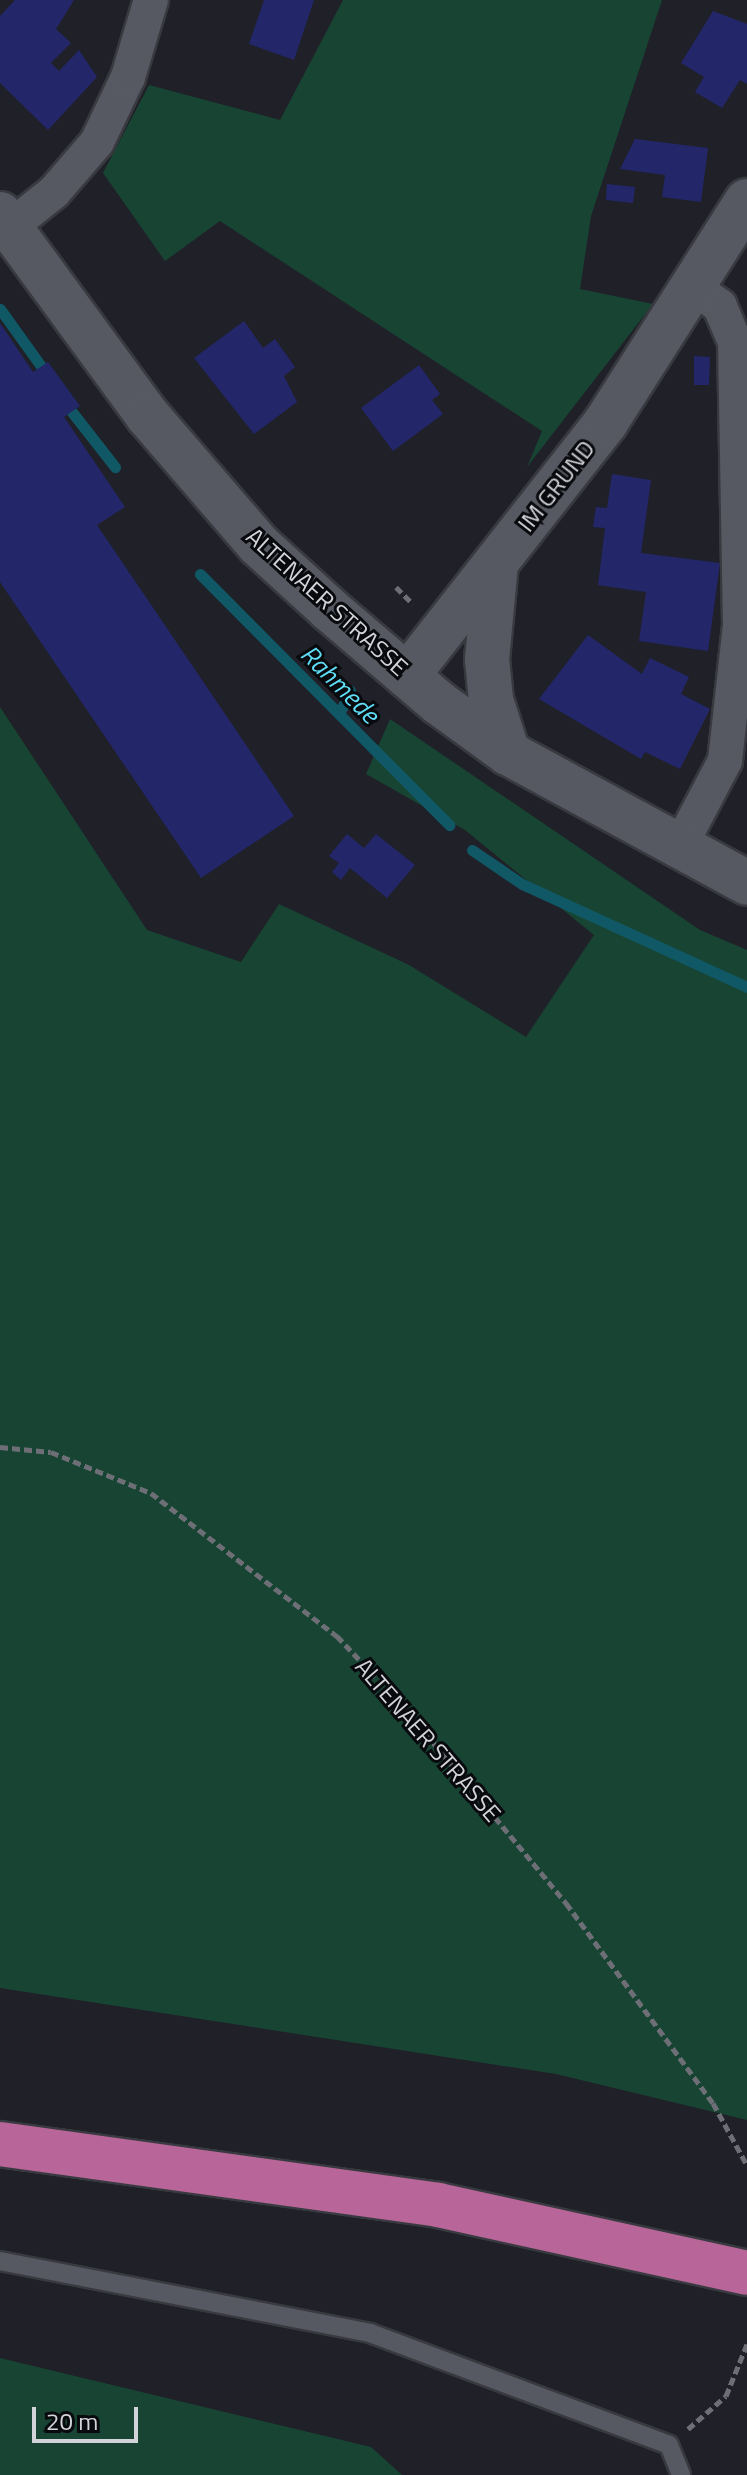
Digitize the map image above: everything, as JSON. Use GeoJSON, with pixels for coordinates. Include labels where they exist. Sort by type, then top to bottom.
{"type":"FeatureCollection","features":[{"type":"Feature","properties":{"kind":"highway"},"geometry":{"type":"LineString","coordinates":[[0,2119],[441,2180],[697,2244],[747,2273]]}},
{"type":"Feature","properties":{"kind":"highway"},"geometry":{"type":"LineString","coordinates":[[0,2144],[697,2244],[747,2244]]}},
{"type":"Feature","properties":{"kind":"main road","name":"IM GRUND"},"geometry":{"type":"LineString","coordinates":[[407,676],[606,422],[747,201]]}},
{"type":"Feature","properties":{"kind":"main road","name":"ALTENAER STRASSE"},"geometry":{"type":"LineString","coordinates":[[5,221],[148,416],[259,545],[407,676],[508,753],[678,850],[747,883]]}},
{"type":"Feature","properties":{"kind":"main road"},"geometry":{"type":"LineString","coordinates":[[496,564],[487,659],[491,700],[508,753]]}},
{"type":"Feature","properties":{"kind":"street"},"geometry":{"type":"LineString","coordinates":[[5,221],[67,179],[97,142],[128,77],[151,0]]}},
{"type":"Feature","properties":{"kind":"street"},"geometry":{"type":"LineString","coordinates":[[678,850],[725,761],[740,626],[735,342],[720,306],[693,287]]}},
{"type":"Feature","properties":{"kind":"lane"},"geometry":{"type":"LineString","coordinates":[[0,2261],[370,2333],[669,2445],[681,2475]]}},
{"type":"Feature","properties":{"kind":"path","name":"ALTENAER STRASSE"},"geometry":{"type":"LineString","coordinates":[[0,1447],[51,1452],[151,1493],[337,1636],[403,1706],[566,1903],[713,2103],[747,2165]]}},
{"type":"Feature","properties":{"kind":"path"},"geometry":{"type":"LineString","coordinates":[[669,2445],[726,2396],[747,2344]]}},
{"type":"Feature","properties":{"kind":"green space"},"geometry":{"type":"Polygon","coordinates":[[[343,0],[662,0],[591,216],[580,289],[653,304],[527,467],[542,431],[220,221],[165,261],[103,173],[149,85],[280,120],[343,0]]]}},
{"type":"Feature","properties":{"kind":"green space"},"geometry":{"type":"Polygon","coordinates":[[[0,707],[147,930],[241,962],[279,904],[409,965],[526,1037],[594,935],[465,830],[366,774],[390,719],[700,930],[747,950],[747,2120],[556,2074],[0,1988],[0,707]]]}},
{"type":"Feature","properties":{"kind":"green space"},"geometry":{"type":"Polygon","coordinates":[[[0,2358],[371,2447],[402,2475],[0,2475],[0,2358]]]}},
{"type":"Feature","properties":{"kind":"building"},"geometry":{"type":"Polygon","coordinates":[[[15,0],[74,0],[56,29],[71,43],[51,63],[59,71],[79,50],[97,77],[48,130],[0,83],[0,16],[15,0]]]}},
{"type":"Feature","properties":{"kind":"building"},"geometry":{"type":"Polygon","coordinates":[[[264,0],[314,0],[294,60],[249,44],[264,0]]]}},
{"type":"Feature","properties":{"kind":"building"},"geometry":{"type":"Polygon","coordinates":[[[713,11],[747,24],[747,84],[740,80],[722,108],[695,92],[704,77],[681,63],[713,11]]]}},
{"type":"Feature","properties":{"kind":"building"},"geometry":{"type":"Polygon","coordinates":[[[635,139],[708,148],[701,202],[662,197],[665,175],[620,169],[635,139]]]}},
{"type":"Feature","properties":{"kind":"building"},"geometry":{"type":"Polygon","coordinates":[[[607,184],[635,187],[633,203],[606,200],[607,184]]]}},
{"type":"Feature","properties":{"kind":"building"},"geometry":{"type":"Polygon","coordinates":[[[244,321],[263,348],[275,339],[295,367],[284,376],[297,402],[254,434],[194,358],[244,321]]]}},
{"type":"Feature","properties":{"kind":"building"},"geometry":{"type":"Polygon","coordinates":[[[0,323],[33,372],[48,362],[80,406],[64,417],[125,507],[97,525],[294,816],[201,878],[0,582],[0,323]]]}},
{"type":"Feature","properties":{"kind":"building"},"geometry":{"type":"Polygon","coordinates":[[[694,356],[710,357],[709,385],[694,385],[694,356]]]}},
{"type":"Feature","properties":{"kind":"building"},"geometry":{"type":"Polygon","coordinates":[[[419,365],[440,394],[432,400],[443,414],[393,451],[361,408],[419,365]]]}},
{"type":"Feature","properties":{"kind":"building"},"geometry":{"type":"Polygon","coordinates":[[[612,474],[651,480],[641,553],[720,563],[708,651],[639,641],[646,592],[598,585],[605,528],[593,527],[596,507],[607,508],[612,474]]]}},
{"type":"Feature","properties":{"kind":"building"},"geometry":{"type":"Polygon","coordinates":[[[588,635],[642,674],[650,658],[689,677],[681,694],[710,709],[680,769],[645,752],[641,759],[539,699],[588,635]]]}},
{"type":"Feature","properties":{"kind":"building"},"geometry":{"type":"Polygon","coordinates":[[[347,834],[364,848],[376,834],[415,865],[387,898],[350,868],[341,880],[332,872],[339,863],[329,856],[347,834]]]}},
{"type":"Feature","properties":{"kind":"waterway","name":"Rahmede"},"geometry":{"type":"LineString","coordinates":[[0,309],[41,366]]}},
{"type":"Feature","properties":{"kind":"waterway","name":"Rahmede"},"geometry":{"type":"LineString","coordinates":[[72,412],[115,467]]}},
{"type":"Feature","properties":{"kind":"waterway","name":"Rahmede"},"geometry":{"type":"LineString","coordinates":[[200,574],[449,825]]}},
{"type":"Feature","properties":{"kind":"waterway"},"geometry":{"type":"LineString","coordinates":[[339,714],[350,690]]}},
{"type":"Feature","properties":{"kind":"waterway","name":"Rahmede"},"geometry":{"type":"LineString","coordinates":[[472,850],[522,884],[747,987]]}}]}
